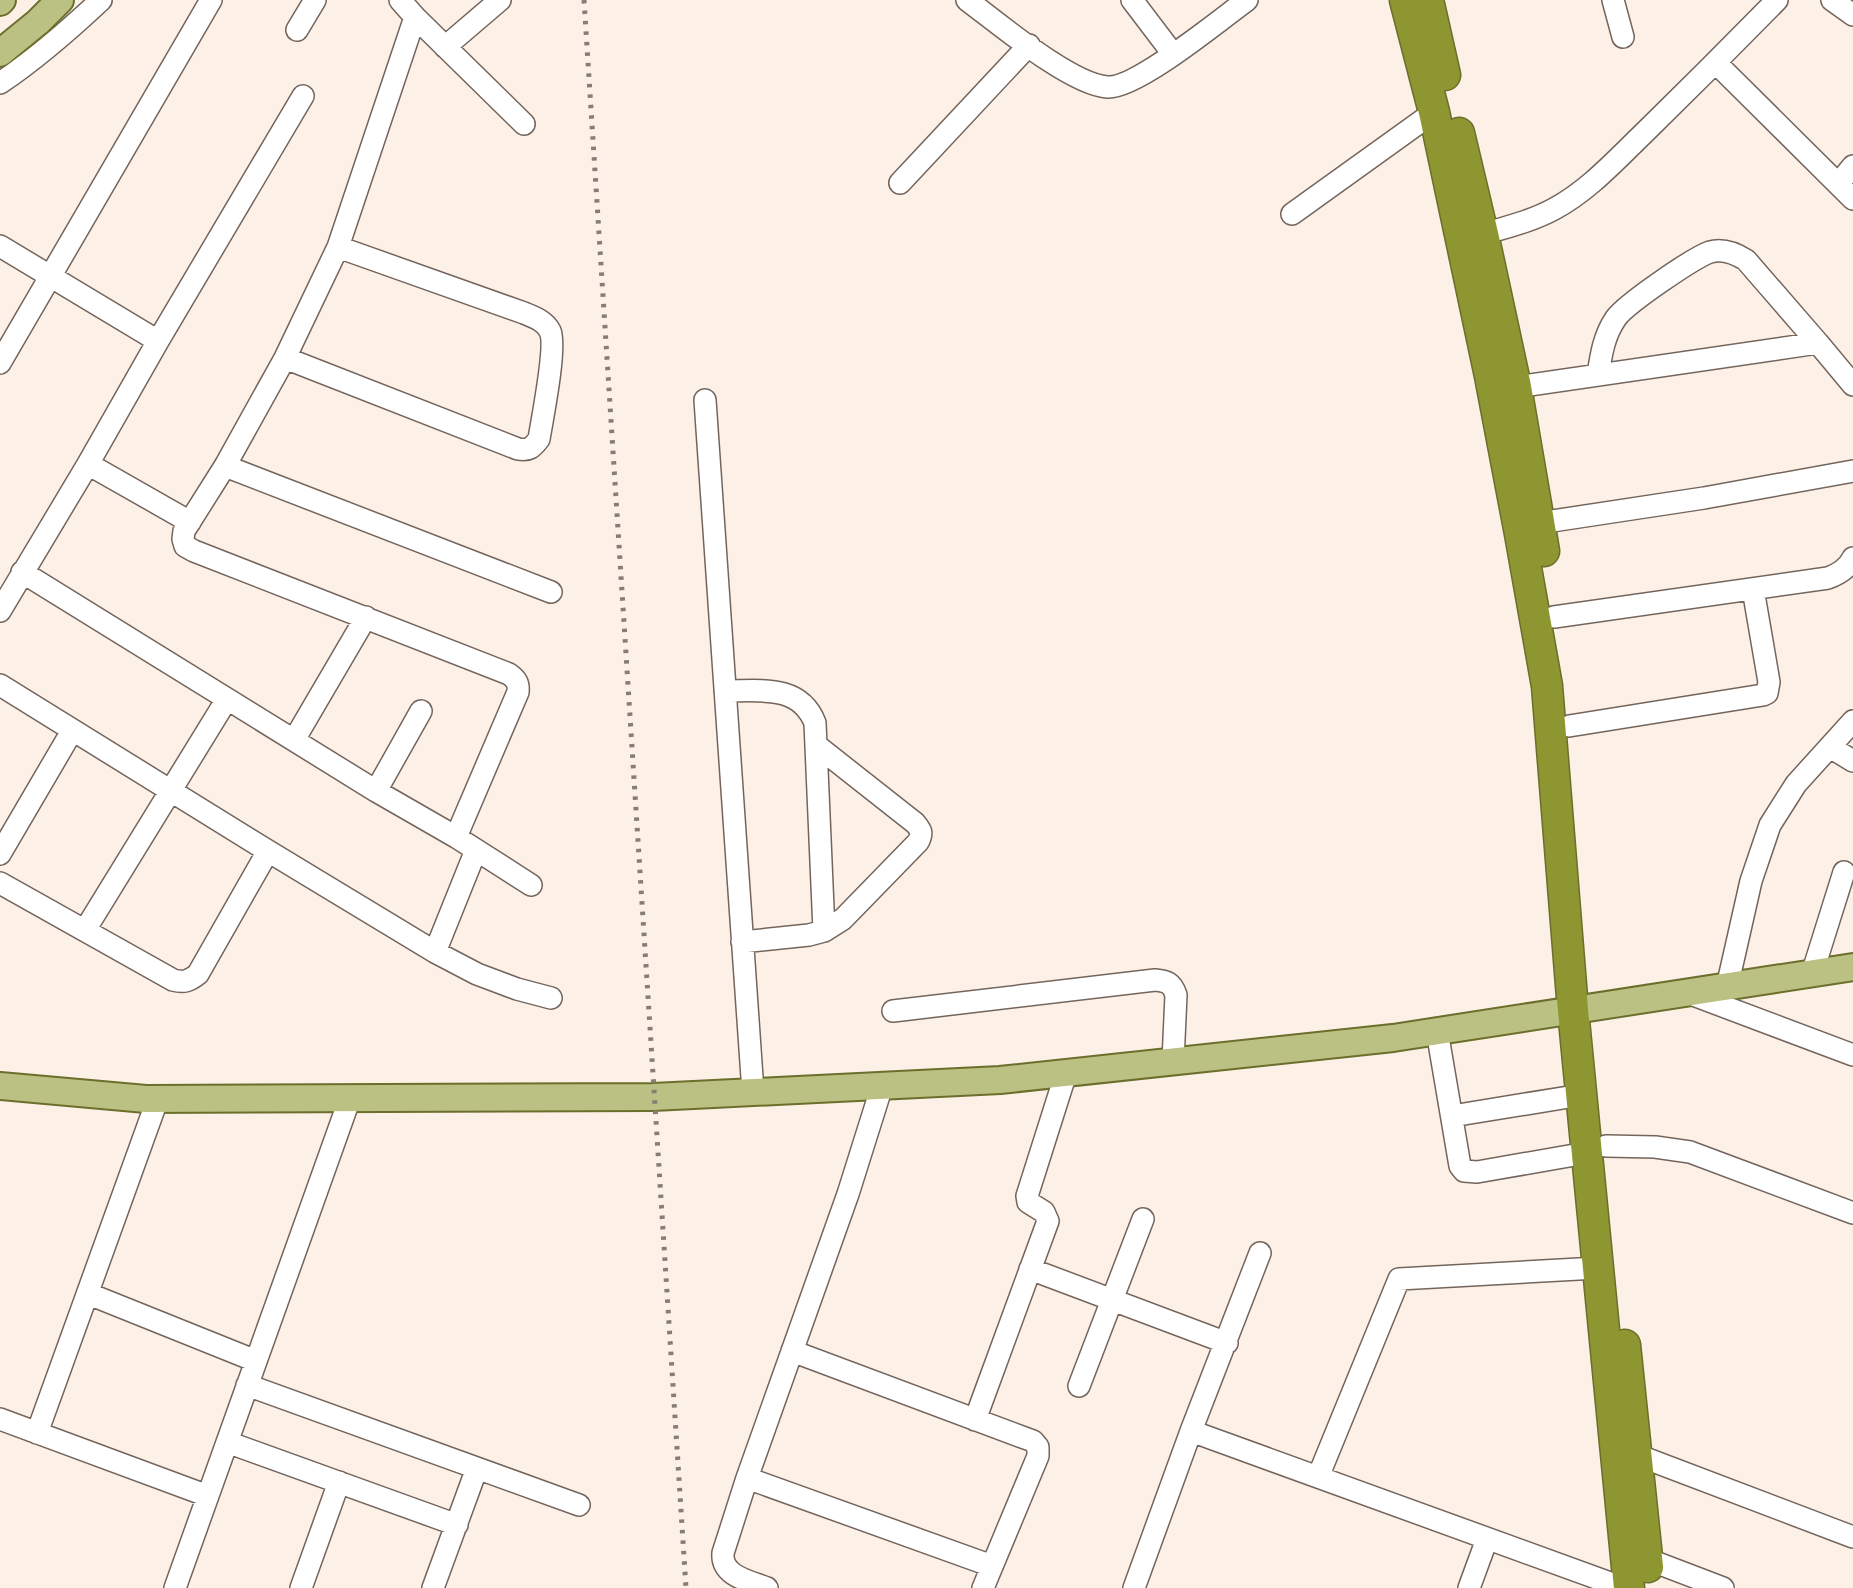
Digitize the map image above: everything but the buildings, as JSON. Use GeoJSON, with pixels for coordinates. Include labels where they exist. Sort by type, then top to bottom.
{"type":"FeatureCollection","features":[{"type":"Feature","properties":{"kind":"highway"},"geometry":{"type":"LineString","coordinates":[[1405,0],[1434,112],[1495,402],[1547,686],[1596,1149],[1597,1268],[1626,1588]]}},
{"type":"Feature","properties":{"kind":"highway"},"geometry":{"type":"LineString","coordinates":[[1428,0],[1516,387],[1566,685],[1583,1009],[1581,1095],[1610,1208],[1648,1573]]}},
{"type":"Feature","properties":{"kind":"main road"},"geometry":{"type":"LineString","coordinates":[[0,53],[60,0]]}},
{"type":"Feature","properties":{"kind":"main road"},"geometry":{"type":"LineString","coordinates":[[0,1086],[158,1098],[653,1097],[1000,1080],[1393,1038],[1853,967]]}},
{"type":"Feature","properties":{"kind":"street"},"geometry":{"type":"LineString","coordinates":[[0,83],[59,39],[101,0]]}},
{"type":"Feature","properties":{"kind":"street"},"geometry":{"type":"LineString","coordinates":[[0,363],[211,0]]}},
{"type":"Feature","properties":{"kind":"street"},"geometry":{"type":"LineString","coordinates":[[298,30],[315,0]]}},
{"type":"Feature","properties":{"kind":"street"},"geometry":{"type":"LineString","coordinates":[[400,0],[524,124]]}},
{"type":"Feature","properties":{"kind":"street"},"geometry":{"type":"LineString","coordinates":[[445,47],[500,0]]}},
{"type":"Feature","properties":{"kind":"street"},"geometry":{"type":"LineString","coordinates":[[967,0],[1081,80],[1109,88],[1147,73],[1247,0]]}},
{"type":"Feature","properties":{"kind":"street"},"geometry":{"type":"LineString","coordinates":[[1132,0],[1173,54]]}},
{"type":"Feature","properties":{"kind":"street"},"geometry":{"type":"LineString","coordinates":[[1613,0],[1623,37]]}},
{"type":"Feature","properties":{"kind":"street"},"geometry":{"type":"LineString","coordinates":[[1483,234],[1555,209],[1582,191],[1716,63],[1777,0]]}},
{"type":"Feature","properties":{"kind":"street"},"geometry":{"type":"LineString","coordinates":[[1832,0],[1853,15]]}},
{"type":"Feature","properties":{"kind":"street"},"geometry":{"type":"LineString","coordinates":[[415,17],[338,247],[285,358],[225,466],[184,531],[183,540],[185,546],[194,551],[515,678],[519,685],[518,692],[456,837]]}},
{"type":"Feature","properties":{"kind":"street"},"geometry":{"type":"LineString","coordinates":[[900,183],[1029,46]]}},
{"type":"Feature","properties":{"kind":"street"},"geometry":{"type":"LineString","coordinates":[[1716,63],[1845,191],[1853,166]]}},
{"type":"Feature","properties":{"kind":"street"},"geometry":{"type":"LineString","coordinates":[[0,611],[303,96]]}},
{"type":"Feature","properties":{"kind":"street"},"geometry":{"type":"LineString","coordinates":[[1292,214],[1434,112]]}},
{"type":"Feature","properties":{"kind":"street"},"geometry":{"type":"LineString","coordinates":[[0,246],[158,341]]}},
{"type":"Feature","properties":{"kind":"street"},"geometry":{"type":"LineString","coordinates":[[285,358],[517,449],[527,451],[533,448],[539,439],[552,351],[552,334],[545,325],[524,313],[338,247]]}},
{"type":"Feature","properties":{"kind":"street"},"geometry":{"type":"LineString","coordinates":[[1598,375],[1601,350],[1617,316],[1692,262],[1711,251],[1724,251],[1746,260],[1853,385]]}},
{"type":"Feature","properties":{"kind":"street"},"geometry":{"type":"LineString","coordinates":[[1516,387],[1818,343]]}},
{"type":"Feature","properties":{"kind":"street"},"geometry":{"type":"LineString","coordinates":[[705,400],[753,1092]]}},
{"type":"Feature","properties":{"kind":"street"},"geometry":{"type":"LineString","coordinates":[[88,464],[190,522]]}},
{"type":"Feature","properties":{"kind":"street"},"geometry":{"type":"LineString","coordinates":[[225,466],[551,593]]}},
{"type":"Feature","properties":{"kind":"street"},"geometry":{"type":"LineString","coordinates":[[1539,523],[1704,498],[1853,471]]}},
{"type":"Feature","properties":{"kind":"street"},"geometry":{"type":"LineString","coordinates":[[1554,617],[1828,578],[1840,573],[1853,558]]}},
{"type":"Feature","properties":{"kind":"street"},"geometry":{"type":"LineString","coordinates":[[22,572],[531,885]]}},
{"type":"Feature","properties":{"kind":"street"},"geometry":{"type":"LineString","coordinates":[[1569,726],[1767,693],[1769,682],[1754,589]]}},
{"type":"Feature","properties":{"kind":"street"},"geometry":{"type":"LineString","coordinates":[[294,740],[366,617]]}},
{"type":"Feature","properties":{"kind":"street"},"geometry":{"type":"LineString","coordinates":[[0,685],[435,952],[477,974],[551,998]]}},
{"type":"Feature","properties":{"kind":"street"},"geometry":{"type":"LineString","coordinates":[[725,691],[784,693],[798,700],[810,711],[815,723],[824,931]]}},
{"type":"Feature","properties":{"kind":"street"},"geometry":{"type":"LineString","coordinates":[[85,930],[227,699]]}},
{"type":"Feature","properties":{"kind":"street"},"geometry":{"type":"LineString","coordinates":[[376,791],[421,711]]}},
{"type":"Feature","properties":{"kind":"street"},"geometry":{"type":"LineString","coordinates":[[1727,987],[1751,881],[1770,825],[1796,784],[1853,721]]}},
{"type":"Feature","properties":{"kind":"street"},"geometry":{"type":"LineString","coordinates":[[0,854],[72,731]]}},
{"type":"Feature","properties":{"kind":"street"},"geometry":{"type":"LineString","coordinates":[[743,942],[824,931],[843,919],[922,835],[915,823],[816,745]]}},
{"type":"Feature","properties":{"kind":"street"},"geometry":{"type":"LineString","coordinates":[[1830,747],[1853,761]]}},
{"type":"Feature","properties":{"kind":"street"},"geometry":{"type":"LineString","coordinates":[[435,952],[476,850]]}},
{"type":"Feature","properties":{"kind":"street"},"geometry":{"type":"LineString","coordinates":[[0,883],[182,983],[190,981],[198,974],[268,851]]}},
{"type":"Feature","properties":{"kind":"street"},"geometry":{"type":"LineString","coordinates":[[1812,974],[1844,872]]}},
{"type":"Feature","properties":{"kind":"street"},"geometry":{"type":"LineString","coordinates":[[893,1011],[1155,980],[1166,981],[1174,987],[1177,995],[1174,1061]]}},
{"type":"Feature","properties":{"kind":"street"},"geometry":{"type":"LineString","coordinates":[[1688,993],[1853,1055]]}},
{"type":"Feature","properties":{"kind":"street"},"geometry":{"type":"LineString","coordinates":[[1437,1031],[1460,1166],[1464,1171],[1477,1172],[1596,1149],[1655,1147],[1690,1152],[1853,1213]]}},
{"type":"Feature","properties":{"kind":"street"},"geometry":{"type":"LineString","coordinates":[[975,1420],[1048,1221],[1044,1212],[1028,1202],[1028,1189],[1066,1073]]}},
{"type":"Feature","properties":{"kind":"street"},"geometry":{"type":"LineString","coordinates":[[767,1588],[736,1576],[726,1569],[722,1562],[723,1553],[848,1194],[882,1086]]}},
{"type":"Feature","properties":{"kind":"street"},"geometry":{"type":"LineString","coordinates":[[1452,1116],[1581,1095]]}},
{"type":"Feature","properties":{"kind":"street"},"geometry":{"type":"LineString","coordinates":[[37,1433],[158,1098]]}},
{"type":"Feature","properties":{"kind":"street"},"geometry":{"type":"LineString","coordinates":[[175,1588],[350,1098]]}},
{"type":"Feature","properties":{"kind":"street"},"geometry":{"type":"LineString","coordinates":[[1079,1386],[1143,1219]]}},
{"type":"Feature","properties":{"kind":"street"},"geometry":{"type":"LineString","coordinates":[[1134,1588],[1191,1431],[1261,1253]]}},
{"type":"Feature","properties":{"kind":"street"},"geometry":{"type":"LineString","coordinates":[[1318,1477],[1399,1279],[1597,1268]]}},
{"type":"Feature","properties":{"kind":"street"},"geometry":{"type":"LineString","coordinates":[[1030,1269],[1227,1343]]}},
{"type":"Feature","properties":{"kind":"street"},"geometry":{"type":"LineString","coordinates":[[89,1294],[256,1360]]}},
{"type":"Feature","properties":{"kind":"street"},"geometry":{"type":"LineString","coordinates":[[792,1351],[1033,1441],[1038,1447],[1038,1456],[983,1588]]}},
{"type":"Feature","properties":{"kind":"street"},"geometry":{"type":"LineString","coordinates":[[247,1385],[579,1505]]}},
{"type":"Feature","properties":{"kind":"street"},"geometry":{"type":"LineString","coordinates":[[0,1419],[208,1496]]}},
{"type":"Feature","properties":{"kind":"street"},"geometry":{"type":"LineString","coordinates":[[1191,1431],[1626,1588]]}},
{"type":"Feature","properties":{"kind":"street"},"geometry":{"type":"LineString","coordinates":[[227,1441],[457,1525]]}},
{"type":"Feature","properties":{"kind":"street"},"geometry":{"type":"LineString","coordinates":[[1637,1455],[1853,1536]]}},
{"type":"Feature","properties":{"kind":"street"},"geometry":{"type":"LineString","coordinates":[[433,1588],[477,1468]]}},
{"type":"Feature","properties":{"kind":"street"},"geometry":{"type":"LineString","coordinates":[[747,1478],[992,1566]]}},
{"type":"Feature","properties":{"kind":"street"},"geometry":{"type":"LineString","coordinates":[[301,1588],[338,1482]]}},
{"type":"Feature","properties":{"kind":"street"},"geometry":{"type":"LineString","coordinates":[[1469,1588],[1487,1539]]}},
{"type":"Feature","properties":{"kind":"street"},"geometry":{"type":"LineString","coordinates":[[1648,1573],[1723,1588]]}},
{"type":"Feature","properties":{"kind":"railway"},"geometry":{"type":"LineString","coordinates":[[584,0],[686,1588]]}}]}
